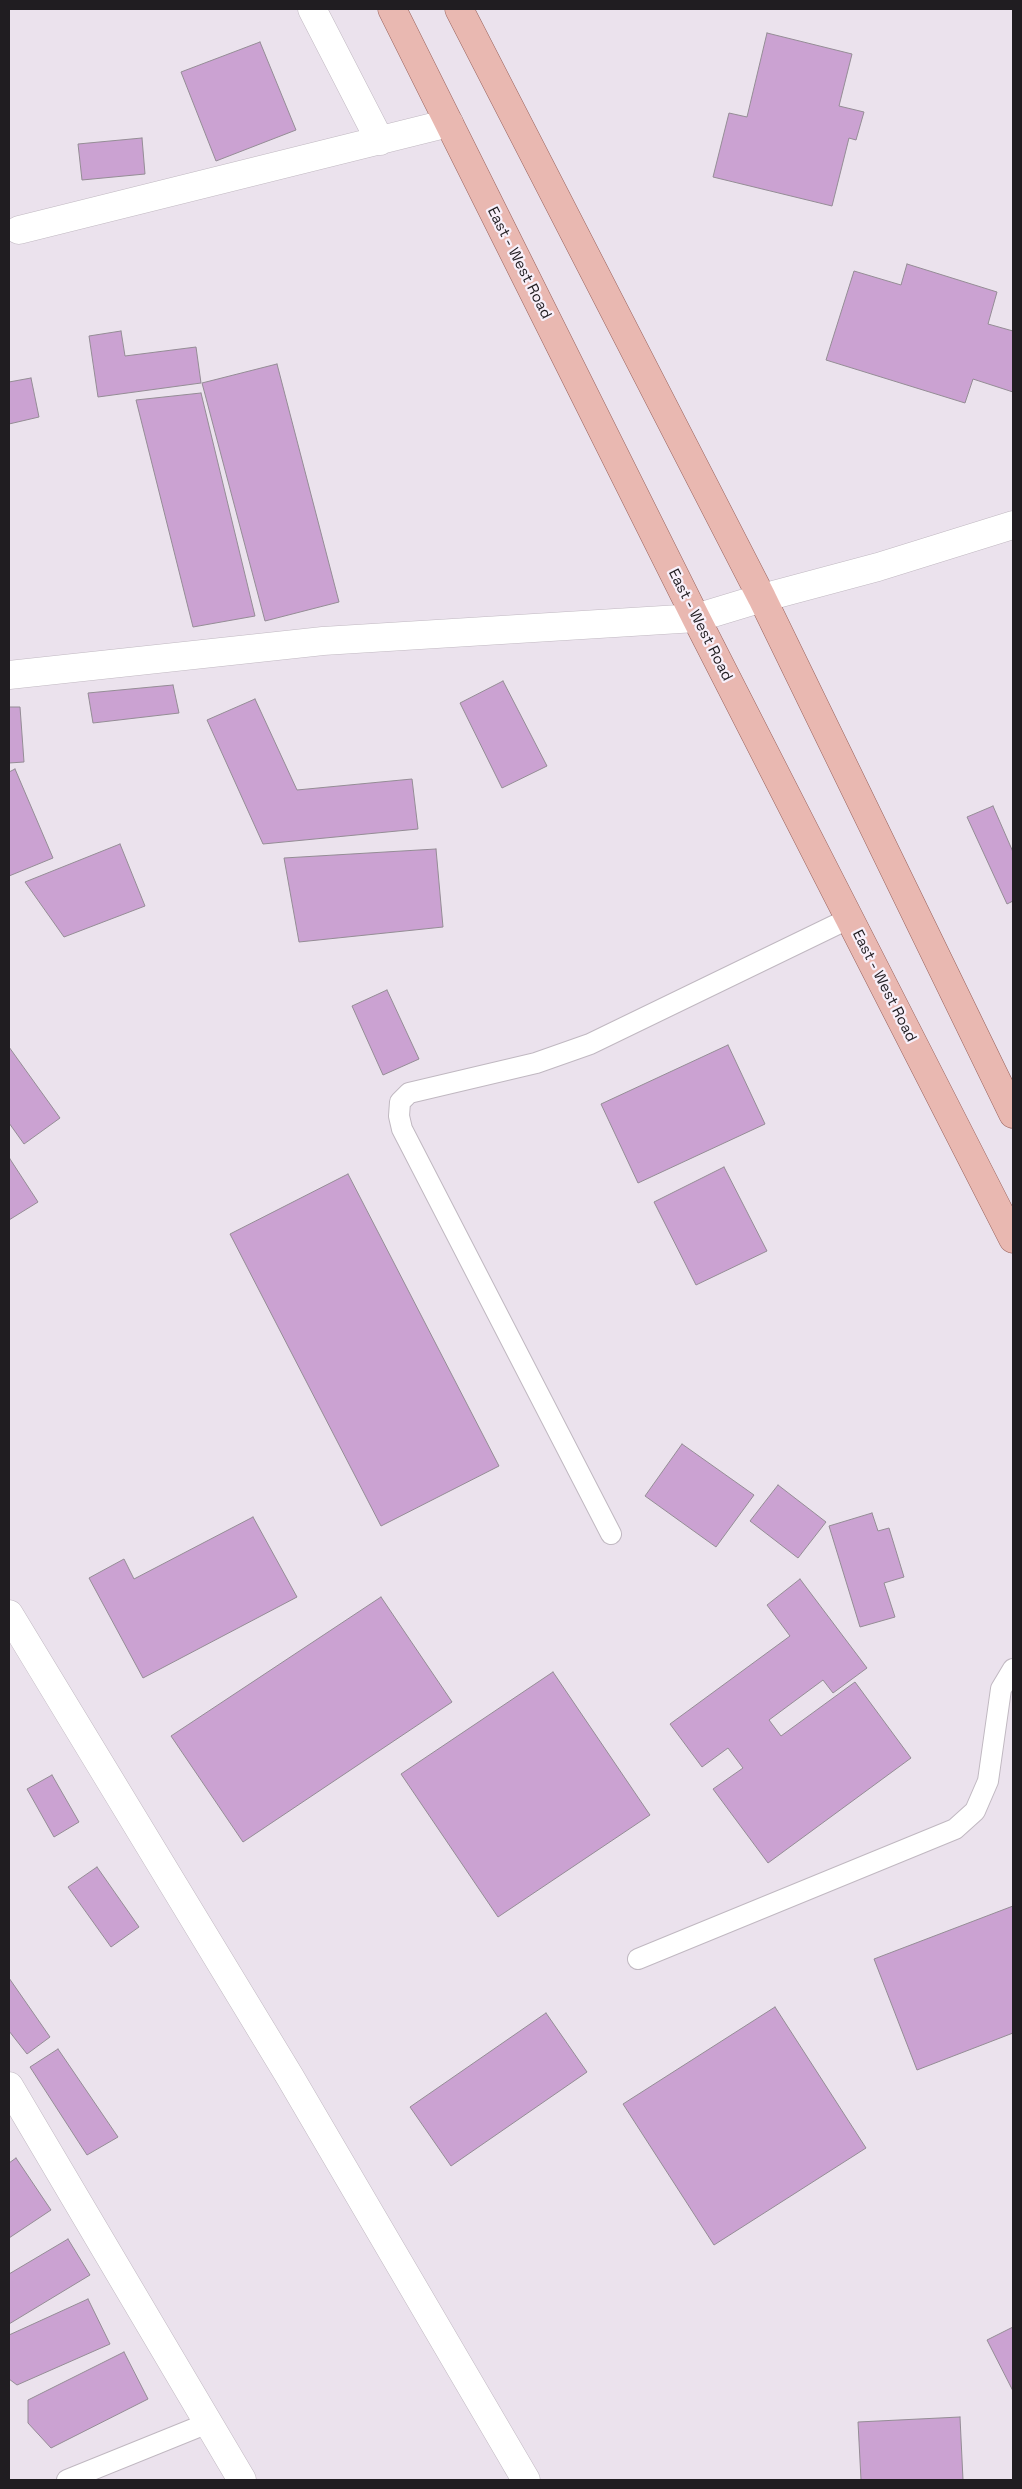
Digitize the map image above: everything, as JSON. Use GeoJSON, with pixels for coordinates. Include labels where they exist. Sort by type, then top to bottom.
{"type":"FeatureCollection","features":[{"type":"Feature","properties":{"kind":"main road","name":"East - West Road"},"geometry":{"type":"LineString","coordinates":[[392,9],[696,618],[1013,1239]]}},
{"type":"Feature","properties":{"kind":"main road"},"geometry":{"type":"LineString","coordinates":[[459,9],[762,598],[1013,1114]]}},
{"type":"Feature","properties":{"kind":"street"},"geometry":{"type":"LineString","coordinates":[[312,9],[380,141]]}},
{"type":"Feature","properties":{"kind":"street"},"geometry":{"type":"LineString","coordinates":[[20,230],[449,123]]}},
{"type":"Feature","properties":{"kind":"street"},"geometry":{"type":"LineString","coordinates":[[9,675],[323,641],[696,618],[878,567],[1013,525]]}},
{"type":"Feature","properties":{"kind":"street"},"geometry":{"type":"LineString","coordinates":[[9,1614],[290,2077],[526,2480]]}},
{"type":"Feature","properties":{"kind":"street"},"geometry":{"type":"LineString","coordinates":[[9,2086],[242,2480]]}},
{"type":"Feature","properties":{"kind":"lane"},"geometry":{"type":"LineString","coordinates":[[611,1534],[402,1129],[399,1116],[400,1102],[410,1093],[536,1064],[590,1044],[850,918]]}},
{"type":"Feature","properties":{"kind":"lane"},"geometry":{"type":"LineString","coordinates":[[638,1959],[954,1829],[975,1811],[988,1781],[1001,1689],[1013,1668]]}},
{"type":"Feature","properties":{"kind":"lane"},"geometry":{"type":"LineString","coordinates":[[67,2480],[208,2423]]}},
{"type":"Feature","properties":{"kind":"building"},"geometry":{"type":"Polygon","coordinates":[[[767,33],[852,54],[839,106],[864,112],[856,140],[849,138],[832,206],[713,177],[729,113],[747,117],[767,33]]]}},
{"type":"Feature","properties":{"kind":"building"},"geometry":{"type":"Polygon","coordinates":[[[260,42],[296,130],[216,161],[181,72],[260,42]]]}},
{"type":"Feature","properties":{"kind":"building"},"geometry":{"type":"Polygon","coordinates":[[[142,138],[145,174],[82,180],[78,144],[142,138]]]}},
{"type":"Feature","properties":{"kind":"building"},"geometry":{"type":"Polygon","coordinates":[[[907,264],[997,292],[988,324],[1013,331],[1013,392],[973,379],[965,403],[826,360],[854,271],[901,285],[907,264]]]}},
{"type":"Feature","properties":{"kind":"building"},"geometry":{"type":"Polygon","coordinates":[[[121,331],[125,356],[196,347],[201,383],[98,397],[89,336],[121,331]]]}},
{"type":"Feature","properties":{"kind":"building"},"geometry":{"type":"Polygon","coordinates":[[[277,364],[339,602],[265,621],[202,383],[277,364]]]}},
{"type":"Feature","properties":{"kind":"building"},"geometry":{"type":"Polygon","coordinates":[[[31,378],[39,417],[9,424],[9,382],[31,378]]]}},
{"type":"Feature","properties":{"kind":"building"},"geometry":{"type":"Polygon","coordinates":[[[201,393],[255,616],[193,627],[136,400],[201,393]]]}},
{"type":"Feature","properties":{"kind":"building"},"geometry":{"type":"Polygon","coordinates":[[[503,681],[547,766],[502,788],[460,703],[503,681]]]}},
{"type":"Feature","properties":{"kind":"building"},"geometry":{"type":"Polygon","coordinates":[[[173,685],[179,713],[93,723],[88,693],[173,685]]]}},
{"type":"Feature","properties":{"kind":"building"},"geometry":{"type":"Polygon","coordinates":[[[255,699],[297,790],[412,779],[418,829],[263,844],[207,720],[255,699]]]}},
{"type":"Feature","properties":{"kind":"building"},"geometry":{"type":"Polygon","coordinates":[[[9,707],[20,707],[24,762],[9,763],[9,707]]]}},
{"type":"Feature","properties":{"kind":"building"},"geometry":{"type":"Polygon","coordinates":[[[15,769],[53,858],[9,876],[9,772],[15,769]]]}},
{"type":"Feature","properties":{"kind":"building"},"geometry":{"type":"Polygon","coordinates":[[[993,806],[1013,852],[1013,901],[1007,904],[967,817],[993,806]]]}},
{"type":"Feature","properties":{"kind":"building"},"geometry":{"type":"Polygon","coordinates":[[[120,844],[145,906],[64,937],[25,882],[120,844]]]}},
{"type":"Feature","properties":{"kind":"building"},"geometry":{"type":"Polygon","coordinates":[[[436,849],[443,927],[299,942],[284,858],[436,849]]]}},
{"type":"Feature","properties":{"kind":"building"},"geometry":{"type":"Polygon","coordinates":[[[387,990],[419,1059],[383,1075],[352,1006],[387,990]]]}},
{"type":"Feature","properties":{"kind":"building"},"geometry":{"type":"Polygon","coordinates":[[[728,1045],[765,1124],[638,1183],[601,1104],[728,1045]]]}},
{"type":"Feature","properties":{"kind":"building"},"geometry":{"type":"Polygon","coordinates":[[[9,1047],[60,1118],[24,1144],[9,1123],[9,1047]]]}},
{"type":"Feature","properties":{"kind":"building"},"geometry":{"type":"Polygon","coordinates":[[[9,1160],[38,1202],[9,1220],[9,1160]]]}},
{"type":"Feature","properties":{"kind":"building"},"geometry":{"type":"Polygon","coordinates":[[[724,1167],[767,1251],[696,1285],[654,1202],[724,1167]]]}},
{"type":"Feature","properties":{"kind":"building"},"geometry":{"type":"Polygon","coordinates":[[[348,1174],[499,1466],[381,1526],[230,1234],[348,1174]]]}},
{"type":"Feature","properties":{"kind":"building"},"geometry":{"type":"Polygon","coordinates":[[[682,1444],[754,1495],[716,1547],[645,1496],[682,1444]]]}},
{"type":"Feature","properties":{"kind":"building"},"geometry":{"type":"Polygon","coordinates":[[[778,1485],[826,1522],[798,1558],[750,1521],[778,1485]]]}},
{"type":"Feature","properties":{"kind":"building"},"geometry":{"type":"Polygon","coordinates":[[[872,1513],[878,1531],[889,1528],[904,1577],[884,1583],[895,1617],[860,1627],[829,1526],[872,1513]]]}},
{"type":"Feature","properties":{"kind":"building"},"geometry":{"type":"Polygon","coordinates":[[[253,1517],[297,1597],[143,1678],[89,1578],[124,1559],[134,1579],[253,1517]]]}},
{"type":"Feature","properties":{"kind":"building"},"geometry":{"type":"Polygon","coordinates":[[[800,1579],[867,1668],[833,1693],[823,1680],[769,1720],[781,1736],[855,1682],[911,1758],[768,1863],[713,1789],[743,1768],[728,1748],[702,1767],[670,1724],[790,1636],[767,1605],[800,1579]]]}},
{"type":"Feature","properties":{"kind":"building"},"geometry":{"type":"Polygon","coordinates":[[[381,1597],[452,1702],[243,1842],[171,1736],[381,1597]]]}},
{"type":"Feature","properties":{"kind":"building"},"geometry":{"type":"Polygon","coordinates":[[[553,1672],[650,1815],[498,1917],[401,1774],[553,1672]]]}},
{"type":"Feature","properties":{"kind":"building"},"geometry":{"type":"Polygon","coordinates":[[[52,1775],[79,1822],[54,1837],[27,1789],[52,1775]]]}},
{"type":"Feature","properties":{"kind":"building"},"geometry":{"type":"Polygon","coordinates":[[[97,1867],[139,1927],[111,1947],[68,1887],[97,1867]]]}},
{"type":"Feature","properties":{"kind":"building"},"geometry":{"type":"Polygon","coordinates":[[[1013,1906],[1013,2033],[917,2070],[874,1959],[1013,1906]]]}},
{"type":"Feature","properties":{"kind":"building"},"geometry":{"type":"Polygon","coordinates":[[[9,1978],[50,2037],[27,2054],[9,2031],[9,1978]]]}},
{"type":"Feature","properties":{"kind":"building"},"geometry":{"type":"Polygon","coordinates":[[[775,2007],[866,2148],[714,2245],[623,2104],[775,2007]]]}},
{"type":"Feature","properties":{"kind":"building"},"geometry":{"type":"Polygon","coordinates":[[[546,2013],[587,2072],[451,2166],[410,2107],[546,2013]]]}},
{"type":"Feature","properties":{"kind":"building"},"geometry":{"type":"Polygon","coordinates":[[[58,2049],[118,2137],[87,2155],[30,2067],[58,2049]]]}},
{"type":"Feature","properties":{"kind":"building"},"geometry":{"type":"Polygon","coordinates":[[[16,2158],[51,2210],[9,2238],[9,2163],[16,2158]]]}},
{"type":"Feature","properties":{"kind":"building"},"geometry":{"type":"Polygon","coordinates":[[[68,2239],[90,2275],[9,2324],[9,2274],[68,2239]]]}},
{"type":"Feature","properties":{"kind":"building"},"geometry":{"type":"Polygon","coordinates":[[[88,2299],[110,2344],[17,2385],[9,2379],[9,2335],[88,2299]]]}},
{"type":"Feature","properties":{"kind":"building"},"geometry":{"type":"Polygon","coordinates":[[[1013,2327],[1013,2391],[987,2340],[1013,2327]]]}},
{"type":"Feature","properties":{"kind":"building"},"geometry":{"type":"Polygon","coordinates":[[[124,2352],[148,2399],[51,2448],[28,2423],[28,2400],[124,2352]]]}},
{"type":"Feature","properties":{"kind":"building"},"geometry":{"type":"Polygon","coordinates":[[[960,2417],[963,2480],[861,2480],[858,2422],[960,2417]]]}}]}
